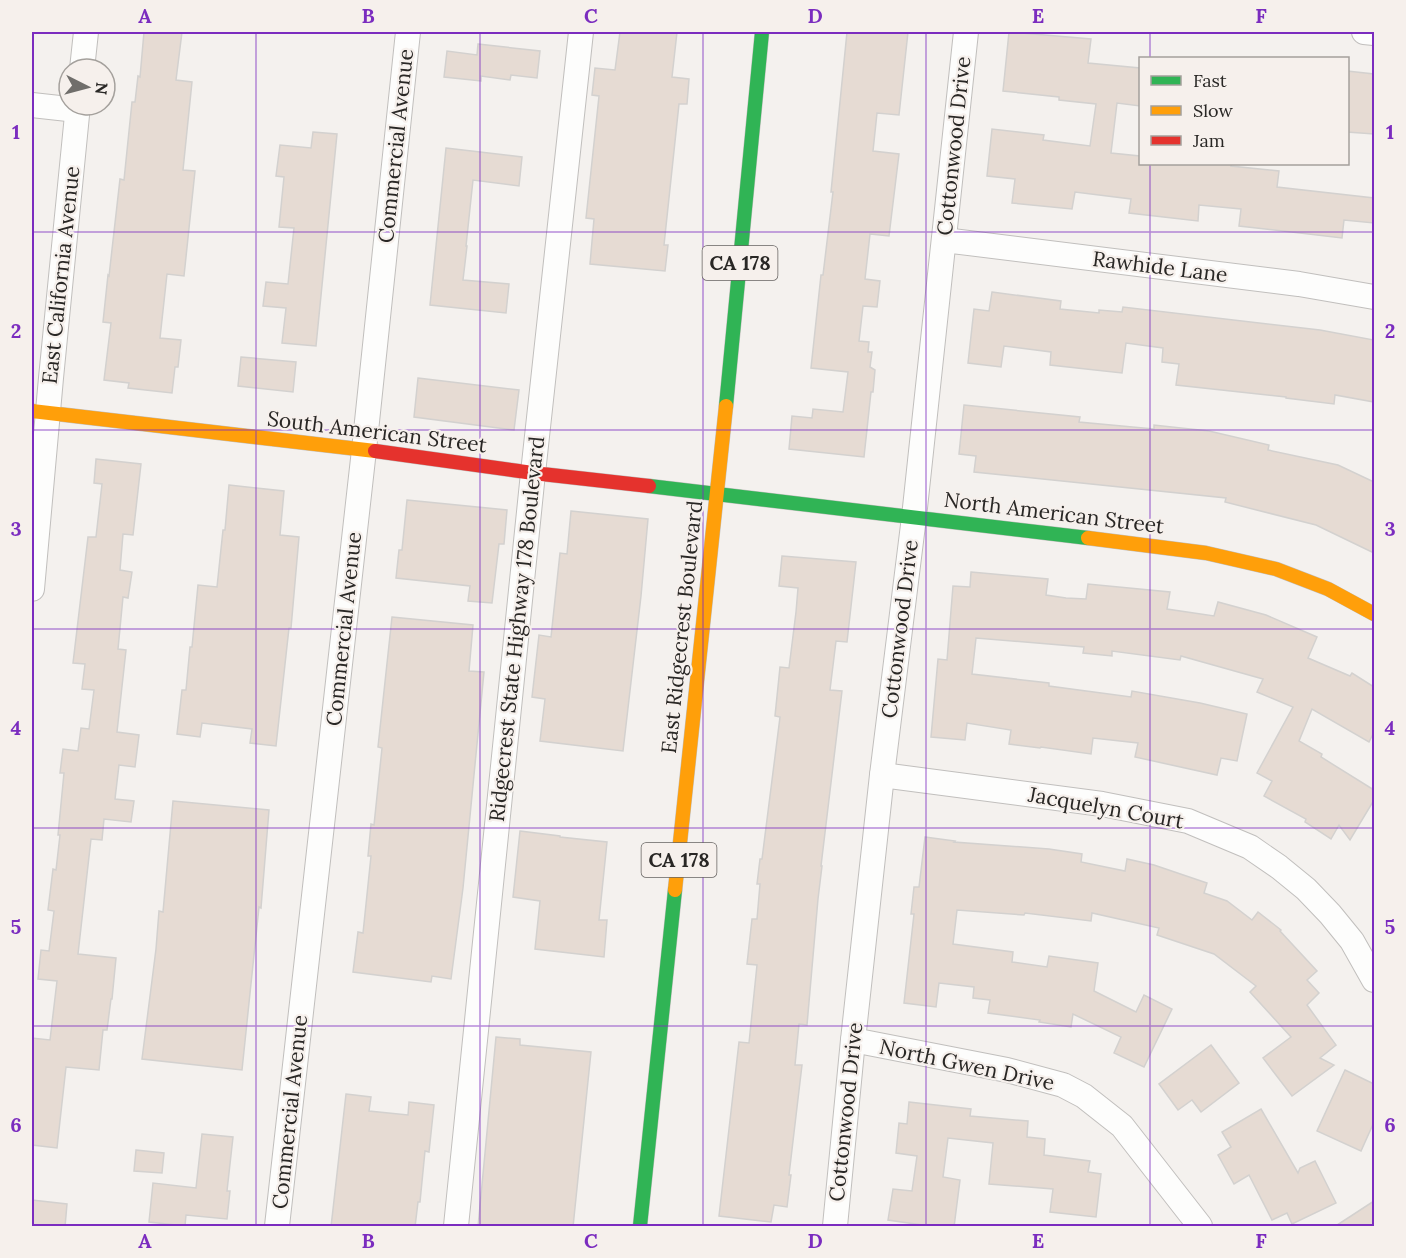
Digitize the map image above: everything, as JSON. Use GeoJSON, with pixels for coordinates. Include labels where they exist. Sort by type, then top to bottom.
{"type":"FeatureCollection","features":[{"type":"Feature","properties":{"kind":"street"},"geometry":{"type":"LineString","coordinates":[[83,57],[86,32]]}},
{"type":"Feature","properties":{"kind":"street","name":"Commercial Avenue"},"geometry":{"type":"LineString","coordinates":[[277,1227],[364,450],[408,32]]}},
{"type":"Feature","properties":{"kind":"street","name":"Ridgecrest State Highway 178 Boulevard"},"geometry":{"type":"LineString","coordinates":[[456,1227],[533,473],[581,32]]}},
{"type":"Feature","properties":{"kind":"street","name":"East Ridgecrest Boulevard"},"geometry":{"type":"LineString","coordinates":[[640,1227],[717,494],[762,32]]}},
{"type":"Feature","properties":{"kind":"street","name":"Cottonwood Drive"},"geometry":{"type":"LineString","coordinates":[[835,1227],[882,775],[914,517],[966,32]]}},
{"type":"Feature","properties":{"kind":"street"},"geometry":{"type":"LineString","coordinates":[[1365,32],[1374,33]]}},
{"type":"Feature","properties":{"kind":"street"},"geometry":{"type":"LineString","coordinates":[[32,105],[57,107]]}},
{"type":"Feature","properties":{"kind":"street","name":"East California Avenue"},"geometry":{"type":"LineString","coordinates":[[32,589],[39,412],[77,117]]}},
{"type":"Feature","properties":{"kind":"street","name":"Rawhide Lane"},"geometry":{"type":"LineString","coordinates":[[944,240],[1299,284],[1374,297]]}},
{"type":"Feature","properties":{"kind":"street","name":"South American Street"},"geometry":{"type":"LineString","coordinates":[[39,412],[717,494]]}},
{"type":"Feature","properties":{"kind":"street","name":"North American Street"},"geometry":{"type":"LineString","coordinates":[[717,494],[1206,553],[1276,569],[1328,589],[1374,614]]}},
{"type":"Feature","properties":{"kind":"street","name":"Jacquelyn Court"},"geometry":{"type":"LineString","coordinates":[[882,775],[1102,804],[1188,821],[1250,847],[1306,889],[1352,941],[1374,980]]}},
{"type":"Feature","properties":{"kind":"street","name":"North Gwen Drive"},"geometry":{"type":"LineString","coordinates":[[853,1040],[1007,1070],[1063,1085],[1084,1096],[1122,1126],[1200,1227]]}},
{"type":"Feature","properties":{"kind":"building"},"geometry":{"type":"Polygon","coordinates":[[[144,32],[182,32],[176,80],[192,82],[183,170],[195,171],[184,276],[167,274],[160,338],[181,340],[172,393],[128,388],[129,383],[104,380],[111,323],[103,322],[108,275],[120,179],[124,180],[132,102],[135,102],[138,76],[140,77],[144,32]]]}},
{"type":"Feature","properties":{"kind":"building"},"geometry":{"type":"Polygon","coordinates":[[[620,32],[677,32],[672,77],[689,79],[687,104],[679,104],[664,245],[668,245],[665,271],[590,264],[594,219],[586,218],[599,96],[592,95],[595,68],[615,70],[620,32]]]}},
{"type":"Feature","properties":{"kind":"building"},"geometry":{"type":"Polygon","coordinates":[[[847,32],[908,32],[899,115],[877,113],[873,151],[899,154],[889,236],[870,234],[865,279],[880,281],[877,307],[863,306],[859,341],[869,342],[868,352],[872,352],[870,367],[875,370],[864,457],[789,449],[792,416],[812,418],[813,409],[843,412],[848,372],[811,368],[833,192],[831,192],[847,32]]]}},
{"type":"Feature","properties":{"kind":"building"},"geometry":{"type":"Polygon","coordinates":[[[1009,32],[1091,39],[1088,63],[1139,68],[1139,106],[1117,103],[1111,153],[1139,156],[1139,165],[1232,165],[1279,171],[1277,187],[1374,198],[1374,223],[1344,220],[1342,238],[1239,226],[1241,209],[1199,205],[1198,221],[1129,213],[1131,199],[1075,192],[1072,209],[1012,203],[1015,179],[987,176],[992,129],[1044,135],[1043,140],[1090,146],[1096,104],[1059,100],[1059,97],[1003,91],[1009,32]]]}},
{"type":"Feature","properties":{"kind":"building"},"geometry":{"type":"Polygon","coordinates":[[[478,44],[540,51],[537,78],[511,75],[510,80],[481,76],[481,81],[444,77],[447,51],[477,55],[478,44]]]}},
{"type":"Feature","properties":{"kind":"building"},"geometry":{"type":"Polygon","coordinates":[[[1349,71],[1374,74],[1374,134],[1349,132],[1349,71]]]}},
{"type":"Feature","properties":{"kind":"building"},"geometry":{"type":"Polygon","coordinates":[[[313,132],[337,134],[316,346],[282,343],[286,308],[263,306],[266,282],[288,284],[294,228],[279,227],[284,177],[276,176],[280,145],[311,148],[313,132]]]}},
{"type":"Feature","properties":{"kind":"building"},"geometry":{"type":"Polygon","coordinates":[[[446,148],[522,157],[519,186],[473,180],[466,246],[463,280],[509,284],[506,313],[430,305],[446,148]]]}},
{"type":"Feature","properties":{"kind":"building"},"geometry":{"type":"Polygon","coordinates":[[[992,292],[1061,301],[1060,309],[1099,313],[1099,310],[1122,312],[1123,307],[1320,330],[1374,340],[1374,402],[1335,395],[1334,404],[1176,385],[1179,364],[1162,362],[1163,348],[1126,343],[1122,373],[1050,365],[1051,352],[1004,346],[1001,367],[968,363],[974,309],[989,311],[992,292]]]}},
{"type":"Feature","properties":{"kind":"building"},"geometry":{"type":"Polygon","coordinates":[[[241,357],[296,362],[293,392],[238,386],[241,357]]]}},
{"type":"Feature","properties":{"kind":"building"},"geometry":{"type":"Polygon","coordinates":[[[418,378],[519,390],[514,430],[414,417],[418,378]]]}},
{"type":"Feature","properties":{"kind":"building"},"geometry":{"type":"Polygon","coordinates":[[[964,405],[1080,417],[1079,422],[1154,429],[1154,425],[1209,431],[1269,445],[1268,450],[1338,465],[1374,482],[1374,553],[1316,525],[1225,502],[1226,498],[974,472],[976,456],[959,454],[964,405]]]}},
{"type":"Feature","properties":{"kind":"building"},"geometry":{"type":"Polygon","coordinates":[[[96,459],[141,464],[133,535],[123,534],[120,570],[132,572],[128,598],[123,597],[118,649],[126,650],[117,732],[139,735],[135,767],[119,765],[115,799],[134,801],[131,822],[104,819],[102,840],[91,839],[78,954],[116,958],[112,999],[107,1030],[103,1030],[99,1070],[66,1067],[57,1148],[32,1145],[32,1038],[50,1040],[57,981],[38,979],[41,950],[49,951],[54,911],[48,910],[60,835],[58,835],[64,773],[60,773],[63,749],[78,751],[81,728],[89,729],[94,690],[82,689],[85,664],[73,663],[88,537],[96,537],[102,484],[94,483],[96,459]]]}},
{"type":"Feature","properties":{"kind":"building"},"geometry":{"type":"Polygon","coordinates":[[[229,485],[284,491],[280,535],[299,537],[291,628],[289,628],[276,746],[250,743],[252,729],[202,723],[200,737],[177,734],[182,690],[186,690],[198,585],[217,587],[229,485]]]}},
{"type":"Feature","properties":{"kind":"building"},"geometry":{"type":"Polygon","coordinates":[[[407,500],[507,510],[504,544],[499,544],[492,603],[468,601],[470,586],[396,578],[399,550],[402,550],[407,500]]]}},
{"type":"Feature","properties":{"kind":"building"},"geometry":{"type":"Polygon","coordinates":[[[571,511],[648,519],[623,751],[540,741],[545,699],[532,697],[539,635],[551,637],[560,553],[567,554],[571,511]]]}},
{"type":"Feature","properties":{"kind":"building"},"geometry":{"type":"Polygon","coordinates":[[[782,556],[856,562],[847,642],[836,641],[830,690],[842,691],[821,866],[807,1025],[799,1024],[795,1065],[802,1065],[787,1207],[774,1205],[771,1222],[719,1216],[739,1042],[749,1043],[757,965],[747,964],[752,919],[757,919],[760,884],[757,884],[780,717],[775,716],[780,667],[789,668],[796,612],[798,588],[779,586],[782,556]]]}},
{"type":"Feature","properties":{"kind":"building"},"geometry":{"type":"Polygon","coordinates":[[[971,572],[1048,579],[1046,595],[1066,598],[1086,599],[1088,584],[1170,592],[1167,609],[1214,616],[1218,602],[1266,615],[1317,637],[1308,658],[1350,676],[1352,673],[1374,687],[1374,732],[1369,742],[1312,709],[1299,741],[1374,790],[1374,800],[1350,840],[1339,825],[1331,839],[1305,822],[1306,819],[1264,796],[1272,781],[1257,773],[1293,707],[1257,692],[1263,679],[1181,656],[1180,660],[1112,651],[1112,656],[1083,653],[1084,647],[976,638],[972,674],[1049,683],[1049,686],[1131,697],[1132,691],[1247,714],[1237,761],[1221,758],[1217,775],[1135,757],[1138,743],[1093,738],[1091,754],[1009,744],[1011,730],[967,723],[965,740],[931,737],[938,659],[947,660],[953,586],[970,587],[971,572]]]}},
{"type":"Feature","properties":{"kind":"building"},"geometry":{"type":"Polygon","coordinates":[[[392,617],[473,625],[469,671],[484,672],[463,888],[451,979],[432,976],[431,982],[353,972],[358,932],[363,933],[371,856],[368,856],[371,824],[374,825],[382,748],[378,747],[392,617]]]}},
{"type":"Feature","properties":{"kind":"building"},"geometry":{"type":"Polygon","coordinates":[[[173,801],[269,810],[261,908],[259,907],[242,1070],[142,1059],[159,911],[163,912],[173,801]]]}},
{"type":"Feature","properties":{"kind":"building"},"geometry":{"type":"Polygon","coordinates":[[[520,831],[607,842],[599,920],[607,920],[604,957],[535,949],[540,901],[513,897],[520,831]]]}},
{"type":"Feature","properties":{"kind":"building"},"geometry":{"type":"Polygon","coordinates":[[[925,837],[954,842],[1049,849],[1082,854],[1081,862],[1125,871],[1127,859],[1154,865],[1207,883],[1204,893],[1227,901],[1252,920],[1258,912],[1281,930],[1317,971],[1307,980],[1319,993],[1307,1005],[1336,1045],[1320,1058],[1334,1065],[1292,1096],[1263,1058],[1291,1037],[1250,992],[1256,986],[1214,954],[1157,935],[1159,928],[1092,913],[1091,921],[1025,913],[1024,915],[957,910],[953,944],[1013,952],[1012,962],[1047,967],[1049,956],[1098,963],[1094,991],[1136,1012],[1144,995],[1172,1009],[1144,1067],[1114,1053],[1121,1037],[1073,1014],[1071,1027],[988,1013],[990,1000],[973,998],[974,987],[939,983],[936,1007],[904,1003],[914,914],[911,914],[914,887],[919,887],[925,837]]]}},
{"type":"Feature","properties":{"kind":"building"},"geometry":{"type":"Polygon","coordinates":[[[496,1037],[520,1039],[520,1045],[591,1052],[573,1227],[478,1227],[496,1037]]]}},
{"type":"Feature","properties":{"kind":"building"},"geometry":{"type":"Polygon","coordinates":[[[1211,1045],[1239,1083],[1201,1112],[1192,1100],[1178,1110],[1159,1084],[1211,1045]]]}},
{"type":"Feature","properties":{"kind":"building"},"geometry":{"type":"Polygon","coordinates":[[[1345,1070],[1374,1084],[1374,1122],[1361,1151],[1317,1131],[1345,1070]]]}},
{"type":"Feature","properties":{"kind":"building"},"geometry":{"type":"Polygon","coordinates":[[[346,1094],[371,1097],[369,1111],[408,1115],[409,1102],[434,1105],[429,1152],[425,1151],[415,1227],[331,1227],[346,1094]]]}},
{"type":"Feature","properties":{"kind":"building"},"geometry":{"type":"Polygon","coordinates":[[[909,1102],[971,1109],[970,1116],[1028,1121],[1027,1137],[1045,1139],[1044,1155],[1090,1161],[1088,1172],[1101,1174],[1096,1217],[1050,1212],[1053,1189],[989,1184],[993,1143],[948,1138],[943,1177],[960,1180],[954,1227],[936,1227],[888,1220],[893,1189],[912,1191],[917,1156],[896,1153],[899,1123],[907,1124],[909,1102]]]}},
{"type":"Feature","properties":{"kind":"building"},"geometry":{"type":"Polygon","coordinates":[[[1261,1109],[1298,1173],[1300,1168],[1315,1161],[1336,1203],[1292,1224],[1287,1213],[1272,1220],[1249,1175],[1234,1184],[1218,1155],[1231,1147],[1222,1132],[1261,1109]]]}},
{"type":"Feature","properties":{"kind":"building"},"geometry":{"type":"Polygon","coordinates":[[[202,1134],[233,1137],[227,1191],[230,1191],[227,1219],[186,1215],[185,1226],[149,1222],[153,1183],[196,1188],[202,1134]]]}},
{"type":"Feature","properties":{"kind":"building"},"geometry":{"type":"Polygon","coordinates":[[[136,1150],[164,1153],[162,1173],[134,1171],[136,1150]]]}},
{"type":"Feature","properties":{"kind":"building"},"geometry":{"type":"Polygon","coordinates":[[[32,1200],[67,1204],[65,1227],[32,1227],[32,1200]]]}},
{"type":"Feature","properties":{"kind":"building"},"geometry":{"type":"Polygon","coordinates":[[[1374,1201],[1374,1227],[1334,1227],[1374,1201]]]}},
{"type":"Feature","properties":{"kind":"traffic: fast"},"geometry":{"type":"LineString","coordinates":[[726,406],[762,32]]}},
{"type":"Feature","properties":{"kind":"traffic: fast"},"geometry":{"type":"LineString","coordinates":[[649,486],[1088,538]]}},
{"type":"Feature","properties":{"kind":"traffic: fast"},"geometry":{"type":"LineString","coordinates":[[640,1226],[675,890]]}},
{"type":"Feature","properties":{"kind":"traffic: slow"},"geometry":{"type":"LineString","coordinates":[[675,890],[726,406]]}},
{"type":"Feature","properties":{"kind":"traffic: slow"},"geometry":{"type":"LineString","coordinates":[[32,411],[375,451]]}},
{"type":"Feature","properties":{"kind":"traffic: slow"},"geometry":{"type":"LineString","coordinates":[[1088,538],[1206,553],[1276,569],[1328,589],[1374,614]]}},
{"type":"Feature","properties":{"kind":"traffic: jam"},"geometry":{"type":"LineString","coordinates":[[375,451],[533,473],[649,486]]}}]}
